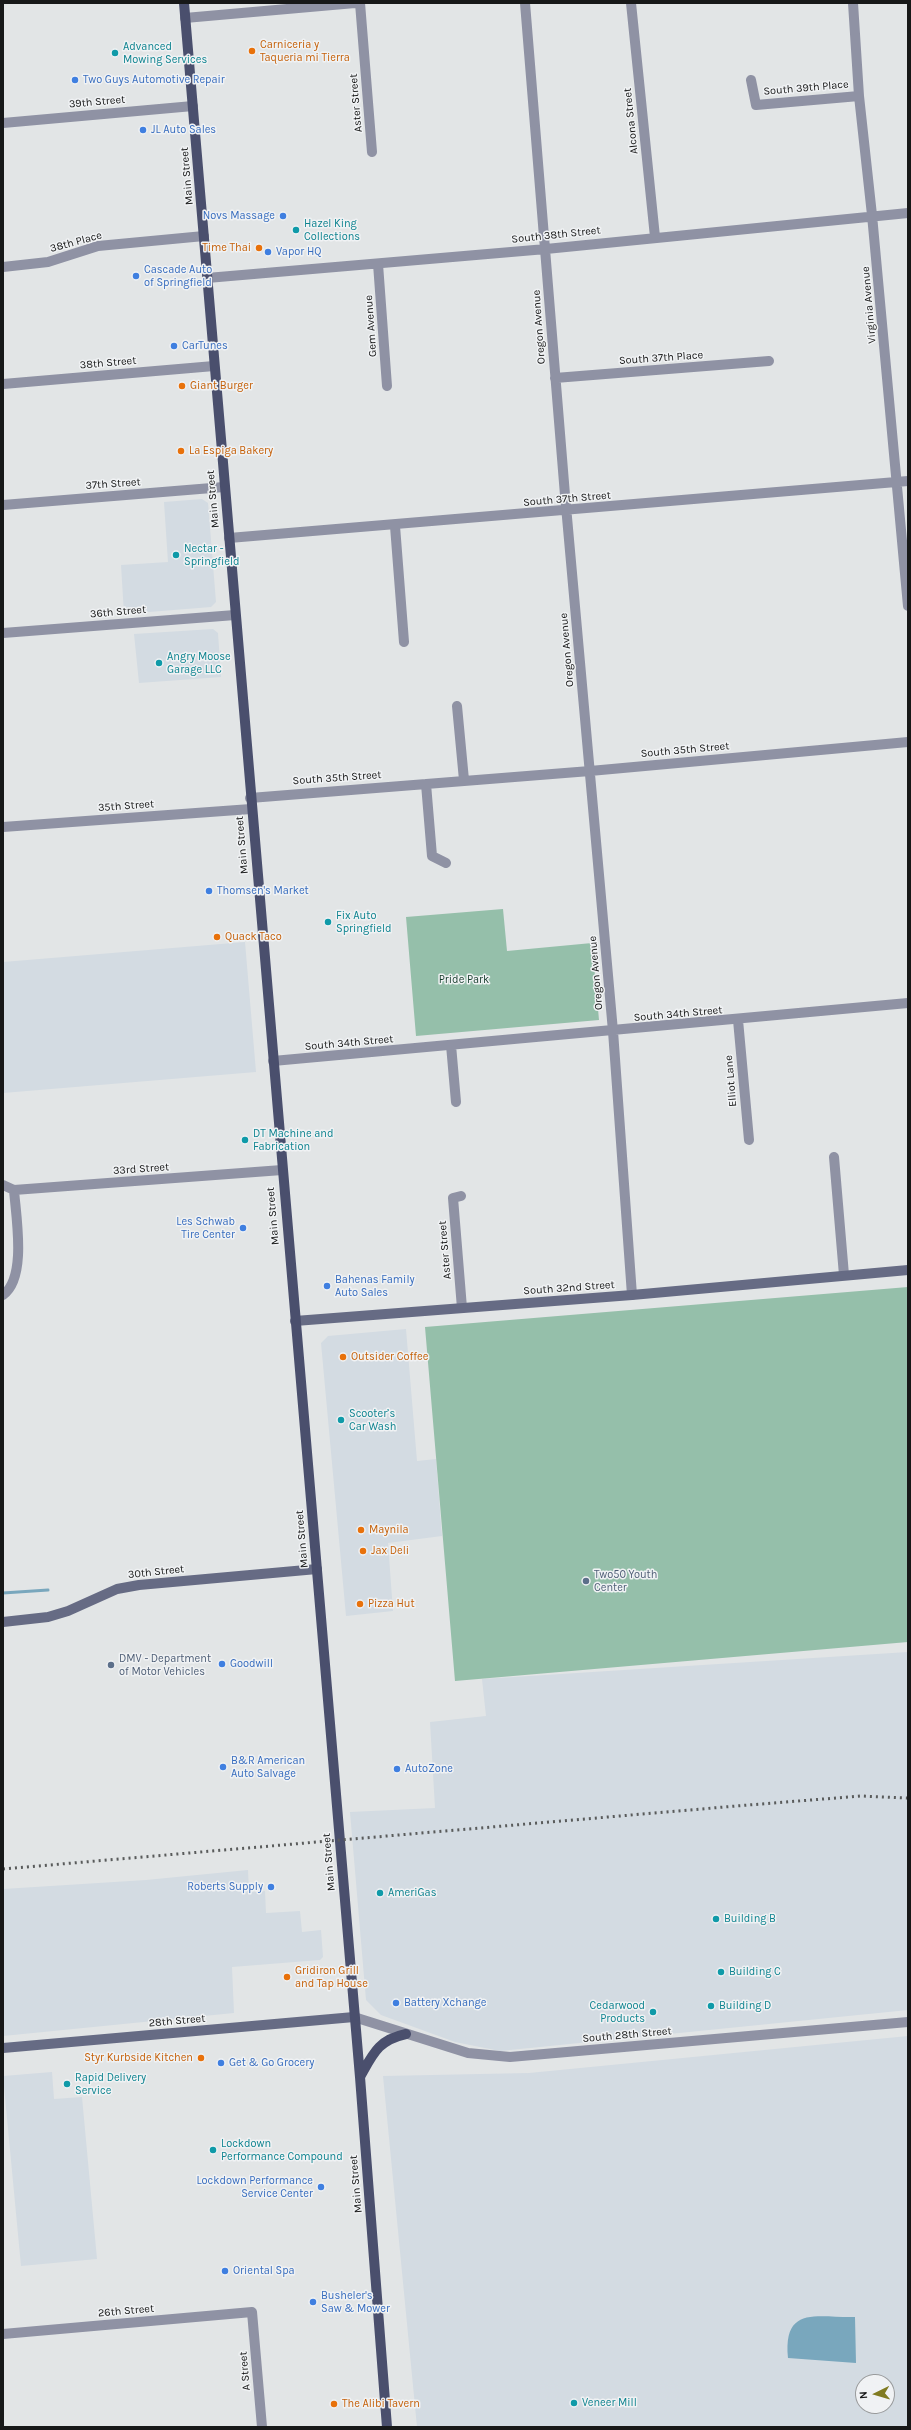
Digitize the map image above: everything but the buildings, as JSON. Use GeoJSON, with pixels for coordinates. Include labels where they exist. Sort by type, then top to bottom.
{"type":"FeatureCollection","features":[{"type":"Feature","properties":{"kind":"main road","name":"Main Street"},"geometry":{"type":"LineString","coordinates":[[184,3],[272,1061],[360,2077],[387,2427]]}},
{"type":"Feature","properties":{"kind":"main road"},"geometry":{"type":"LineString","coordinates":[[360,2077],[377,2048],[384,2041],[406,2034]]}},
{"type":"Feature","properties":{"kind":"street"},"geometry":{"type":"LineString","coordinates":[[185,18],[355,3]]}},
{"type":"Feature","properties":{"kind":"street","name":"Aster Street"},"geometry":{"type":"LineString","coordinates":[[360,3],[372,152]]}},
{"type":"Feature","properties":{"kind":"street","name":"Oregon Avenue"},"geometry":{"type":"LineString","coordinates":[[525,3],[566,511],[613,1031],[632,1295]]}},
{"type":"Feature","properties":{"kind":"street","name":"Alcona Street"},"geometry":{"type":"LineString","coordinates":[[631,3],[655,237]]}},
{"type":"Feature","properties":{"kind":"street","name":"Virginia Avenue"},"geometry":{"type":"LineString","coordinates":[[853,3],[859,96],[872,215],[908,606]]}},
{"type":"Feature","properties":{"kind":"street","name":"South 39th Place"},"geometry":{"type":"LineString","coordinates":[[751,80],[756,105],[859,96]]}},
{"type":"Feature","properties":{"kind":"street","name":"39th Street"},"geometry":{"type":"LineString","coordinates":[[3,123],[193,106]]}},
{"type":"Feature","properties":{"kind":"street","name":"South 38th Street"},"geometry":{"type":"LineString","coordinates":[[207,278],[546,249],[872,215],[908,213]]}},
{"type":"Feature","properties":{"kind":"street","name":"38th Place"},"geometry":{"type":"LineString","coordinates":[[3,268],[48,262],[98,246],[204,236]]}},
{"type":"Feature","properties":{"kind":"street","name":"Gem Avenue"},"geometry":{"type":"LineString","coordinates":[[378,264],[387,386]]}},
{"type":"Feature","properties":{"kind":"street","name":"South 37th Place"},"geometry":{"type":"LineString","coordinates":[[555,378],[769,361]]}},
{"type":"Feature","properties":{"kind":"street","name":"38th Street"},"geometry":{"type":"LineString","coordinates":[[3,384],[214,366]]}},
{"type":"Feature","properties":{"kind":"street","name":"South 37th Street"},"geometry":{"type":"LineString","coordinates":[[229,538],[395,526],[908,481]]}},
{"type":"Feature","properties":{"kind":"street","name":"37th Street"},"geometry":{"type":"LineString","coordinates":[[3,505],[224,487]]}},
{"type":"Feature","properties":{"kind":"street"},"geometry":{"type":"LineString","coordinates":[[395,526],[404,642]]}},
{"type":"Feature","properties":{"kind":"street","name":"36th Street"},"geometry":{"type":"LineString","coordinates":[[3,633],[235,615]]}},
{"type":"Feature","properties":{"kind":"street"},"geometry":{"type":"LineString","coordinates":[[457,706],[464,780]]}},
{"type":"Feature","properties":{"kind":"street","name":"South 35th Street"},"geometry":{"type":"LineString","coordinates":[[250,798],[590,771],[908,742]]}},
{"type":"Feature","properties":{"kind":"street"},"geometry":{"type":"LineString","coordinates":[[426,784],[432,856],[446,863]]}},
{"type":"Feature","properties":{"kind":"street","name":"35th Street"},"geometry":{"type":"LineString","coordinates":[[3,827],[251,808]]}},
{"type":"Feature","properties":{"kind":"street","name":"South 34th Street"},"geometry":{"type":"LineString","coordinates":[[272,1061],[738,1020],[908,1003]]}},
{"type":"Feature","properties":{"kind":"street","name":"Elliot Lane"},"geometry":{"type":"LineString","coordinates":[[738,1020],[749,1140]]}},
{"type":"Feature","properties":{"kind":"street"},"geometry":{"type":"LineString","coordinates":[[451,1046],[456,1102]]}},
{"type":"Feature","properties":{"kind":"street"},"geometry":{"type":"LineString","coordinates":[[834,1157],[844,1275]]}},
{"type":"Feature","properties":{"kind":"street","name":"33rd Street"},"geometry":{"type":"LineString","coordinates":[[3,1186],[14,1190],[282,1170]]}},
{"type":"Feature","properties":{"kind":"street"},"geometry":{"type":"LineString","coordinates":[[6,1293],[16,1278],[18,1257],[14,1190]]}},
{"type":"Feature","properties":{"kind":"street","name":"Aster Street"},"geometry":{"type":"LineString","coordinates":[[461,1196],[453,1198],[462,1308]]}},
{"type":"Feature","properties":{"kind":"street","name":"South 32nd Street"},"geometry":{"type":"LineString","coordinates":[[295,1321],[632,1295],[908,1270]]}},
{"type":"Feature","properties":{"kind":"street","name":"30th Street"},"geometry":{"type":"LineString","coordinates":[[3,1622],[48,1618],[68,1611],[117,1589],[139,1585],[317,1569]]}},
{"type":"Feature","properties":{"kind":"street","name":"South 28th Street"},"geometry":{"type":"LineString","coordinates":[[354,2017],[468,2053],[510,2057],[908,2022]]}},
{"type":"Feature","properties":{"kind":"street","name":"28th Street"},"geometry":{"type":"LineString","coordinates":[[3,2048],[354,2017]]}},
{"type":"Feature","properties":{"kind":"street","name":"26th Street"},"geometry":{"type":"LineString","coordinates":[[3,2334],[252,2312]]}},
{"type":"Feature","properties":{"kind":"street","name":"A Street"},"geometry":{"type":"LineString","coordinates":[[252,2312],[262,2427]]}},
{"type":"Feature","properties":{"kind":"shaded area"},"geometry":{"type":"Polygon","coordinates":[[[202,499],[208,503],[216,602],[211,607],[124,614],[121,565],[168,562],[164,502],[202,499]]]}},
{"type":"Feature","properties":{"kind":"shaded area"},"geometry":{"type":"Polygon","coordinates":[[[213,629],[218,633],[221,677],[139,683],[134,634],[213,629]]]}},
{"type":"Feature","properties":{"kind":"shaded area"},"geometry":{"type":"Polygon","coordinates":[[[245,942],[256,1072],[3,1093],[3,962],[245,942]]]}},
{"type":"Feature","properties":{"kind":"shaded area"},"geometry":{"type":"Polygon","coordinates":[[[406,1329],[417,1461],[436,1459],[442,1536],[388,1543],[393,1611],[346,1616],[321,1343],[328,1336],[406,1329]]]}},
{"type":"Feature","properties":{"kind":"shaded area"},"geometry":{"type":"Polygon","coordinates":[[[908,1652],[908,2010],[500,2051],[455,2042],[381,2015],[366,2000],[350,1812],[435,1808],[430,1722],[486,1716],[482,1679],[908,1652]]]}},
{"type":"Feature","properties":{"kind":"shaded area"},"geometry":{"type":"Polygon","coordinates":[[[248,1870],[249,1892],[265,1891],[266,1913],[300,1911],[302,1932],[321,1930],[323,1957],[320,1960],[232,1967],[234,2013],[3,2036],[3,1889],[146,1880],[248,1870]]]}},
{"type":"Feature","properties":{"kind":"shaded area"},"geometry":{"type":"Polygon","coordinates":[[[908,2036],[908,2427],[417,2427],[383,2076],[529,2073],[908,2036]]]}},
{"type":"Feature","properties":{"kind":"shaded area","name":"Rapid Delivery Service"},"geometry":{"type":"Polygon","coordinates":[[[52,2072],[54,2099],[82,2097],[97,2259],[21,2266],[3,2076],[52,2072]]]}},
{"type":"Feature","properties":{"kind":"green space","name":"Pride Park"},"geometry":{"type":"Polygon","coordinates":[[[503,909],[507,951],[592,943],[599,1020],[416,1036],[406,917],[503,909]]]}},
{"type":"Feature","properties":{"kind":"green space"},"geometry":{"type":"Polygon","coordinates":[[[908,1287],[908,1642],[455,1681],[425,1327],[908,1287]]]}},
{"type":"Feature","properties":{"kind":"water"},"geometry":{"type":"Polygon","coordinates":[[[816,2316],[855,2317],[856,2363],[788,2358],[788,2341],[791,2329],[797,2322],[805,2318],[816,2316]]]}},
{"type":"Feature","properties":{"kind":"waterway"},"geometry":{"type":"LineString","coordinates":[[3,1593],[48,1590]]}},
{"type":"Feature","properties":{"kind":"railway"},"geometry":{"type":"LineString","coordinates":[[3,1869],[861,1796],[908,1798]]}},
{"type":"Feature","properties":{"kind":"place","name":"Carniceria y Taqueria mi Tierra"},"geometry":{"type":"Point","coordinates":[252,51]}},
{"type":"Feature","properties":{"kind":"place","name":"Advanced Mowing Services"},"geometry":{"type":"Point","coordinates":[115,53]}},
{"type":"Feature","properties":{"kind":"place","name":"Two Guys Automotive Repair"},"geometry":{"type":"Point","coordinates":[75,80]}},
{"type":"Feature","properties":{"kind":"place","name":"JL Auto Sales"},"geometry":{"type":"Point","coordinates":[143,130]}},
{"type":"Feature","properties":{"kind":"place","name":"Novs Massage"},"geometry":{"type":"Point","coordinates":[283,216]}},
{"type":"Feature","properties":{"kind":"place","name":"Hazel King Collections"},"geometry":{"type":"Point","coordinates":[296,230]}},
{"type":"Feature","properties":{"kind":"place","name":"Time Thai"},"geometry":{"type":"Point","coordinates":[259,248]}},
{"type":"Feature","properties":{"kind":"place","name":"Vapor HQ"},"geometry":{"type":"Point","coordinates":[268,252]}},
{"type":"Feature","properties":{"kind":"place","name":"Cascade Auto of Springfield"},"geometry":{"type":"Point","coordinates":[136,276]}},
{"type":"Feature","properties":{"kind":"place","name":"CarTunes"},"geometry":{"type":"Point","coordinates":[174,346]}},
{"type":"Feature","properties":{"kind":"place","name":"Giant Burger"},"geometry":{"type":"Point","coordinates":[182,386]}},
{"type":"Feature","properties":{"kind":"place","name":"La Espiga Bakery"},"geometry":{"type":"Point","coordinates":[181,451]}},
{"type":"Feature","properties":{"kind":"place","name":"Nectar - Springfield"},"geometry":{"type":"Point","coordinates":[176,555]}},
{"type":"Feature","properties":{"kind":"place","name":"Angry Moose Garage LLC"},"geometry":{"type":"Point","coordinates":[159,663]}},
{"type":"Feature","properties":{"kind":"place","name":"Thomsen's Market"},"geometry":{"type":"Point","coordinates":[209,891]}},
{"type":"Feature","properties":{"kind":"place","name":"Fix Auto Springfield"},"geometry":{"type":"Point","coordinates":[328,922]}},
{"type":"Feature","properties":{"kind":"place","name":"Quack Taco"},"geometry":{"type":"Point","coordinates":[217,937]}},
{"type":"Feature","properties":{"kind":"place","name":"DT Machine and Fabrication"},"geometry":{"type":"Point","coordinates":[245,1140]}},
{"type":"Feature","properties":{"kind":"place","name":"Les Schwab Tire Center"},"geometry":{"type":"Point","coordinates":[243,1228]}},
{"type":"Feature","properties":{"kind":"place","name":"Bahenas Family Auto Sales"},"geometry":{"type":"Point","coordinates":[327,1286]}},
{"type":"Feature","properties":{"kind":"place","name":"Outsider Coffee"},"geometry":{"type":"Point","coordinates":[343,1357]}},
{"type":"Feature","properties":{"kind":"place","name":"Scooter’s Car Wash"},"geometry":{"type":"Point","coordinates":[341,1420]}},
{"type":"Feature","properties":{"kind":"place","name":"Maynila"},"geometry":{"type":"Point","coordinates":[361,1530]}},
{"type":"Feature","properties":{"kind":"place","name":"Jax Deli"},"geometry":{"type":"Point","coordinates":[363,1551]}},
{"type":"Feature","properties":{"kind":"place","name":"Two50 Youth Center"},"geometry":{"type":"Point","coordinates":[586,1581]}},
{"type":"Feature","properties":{"kind":"place","name":"Pizza Hut"},"geometry":{"type":"Point","coordinates":[360,1604]}},
{"type":"Feature","properties":{"kind":"place","name":"Goodwill"},"geometry":{"type":"Point","coordinates":[222,1664]}},
{"type":"Feature","properties":{"kind":"place","name":"DMV - Department of Motor Vehicles"},"geometry":{"type":"Point","coordinates":[111,1665]}},
{"type":"Feature","properties":{"kind":"place","name":"B&R American Auto Salvage"},"geometry":{"type":"Point","coordinates":[223,1767]}},
{"type":"Feature","properties":{"kind":"place","name":"AutoZone"},"geometry":{"type":"Point","coordinates":[397,1769]}},
{"type":"Feature","properties":{"kind":"place","name":"Roberts Supply"},"geometry":{"type":"Point","coordinates":[271,1887]}},
{"type":"Feature","properties":{"kind":"place","name":"AmeriGas"},"geometry":{"type":"Point","coordinates":[380,1893]}},
{"type":"Feature","properties":{"kind":"place","name":"Building B"},"geometry":{"type":"Point","coordinates":[716,1919]}},
{"type":"Feature","properties":{"kind":"place","name":"Building C"},"geometry":{"type":"Point","coordinates":[721,1972]}},
{"type":"Feature","properties":{"kind":"place","name":"Gridiron Grill and Tap House"},"geometry":{"type":"Point","coordinates":[287,1977]}},
{"type":"Feature","properties":{"kind":"place","name":"Battery Xchange"},"geometry":{"type":"Point","coordinates":[396,2003]}},
{"type":"Feature","properties":{"kind":"place","name":"Building D"},"geometry":{"type":"Point","coordinates":[711,2006]}},
{"type":"Feature","properties":{"kind":"place","name":"Cedarwood Products"},"geometry":{"type":"Point","coordinates":[653,2012]}},
{"type":"Feature","properties":{"kind":"place","name":"Styr Kurbside Kitchen"},"geometry":{"type":"Point","coordinates":[201,2058]}},
{"type":"Feature","properties":{"kind":"place","name":"Get & Go Grocery"},"geometry":{"type":"Point","coordinates":[221,2063]}},
{"type":"Feature","properties":{"kind":"place","name":"Rapid Delivery Service"},"geometry":{"type":"Point","coordinates":[67,2084]}},
{"type":"Feature","properties":{"kind":"place","name":"Lockdown Performance Compound"},"geometry":{"type":"Point","coordinates":[213,2150]}},
{"type":"Feature","properties":{"kind":"place","name":"Lockdown Performance Service Center"},"geometry":{"type":"Point","coordinates":[321,2187]}},
{"type":"Feature","properties":{"kind":"place","name":"Oriental Spa"},"geometry":{"type":"Point","coordinates":[225,2271]}},
{"type":"Feature","properties":{"kind":"place","name":"Busheler's Saw & Mower"},"geometry":{"type":"Point","coordinates":[313,2302]}},
{"type":"Feature","properties":{"kind":"place","name":"Veneer Mill"},"geometry":{"type":"Point","coordinates":[574,2403]}},
{"type":"Feature","properties":{"kind":"place","name":"The Alibi Tavern"},"geometry":{"type":"Point","coordinates":[334,2404]}}]}
